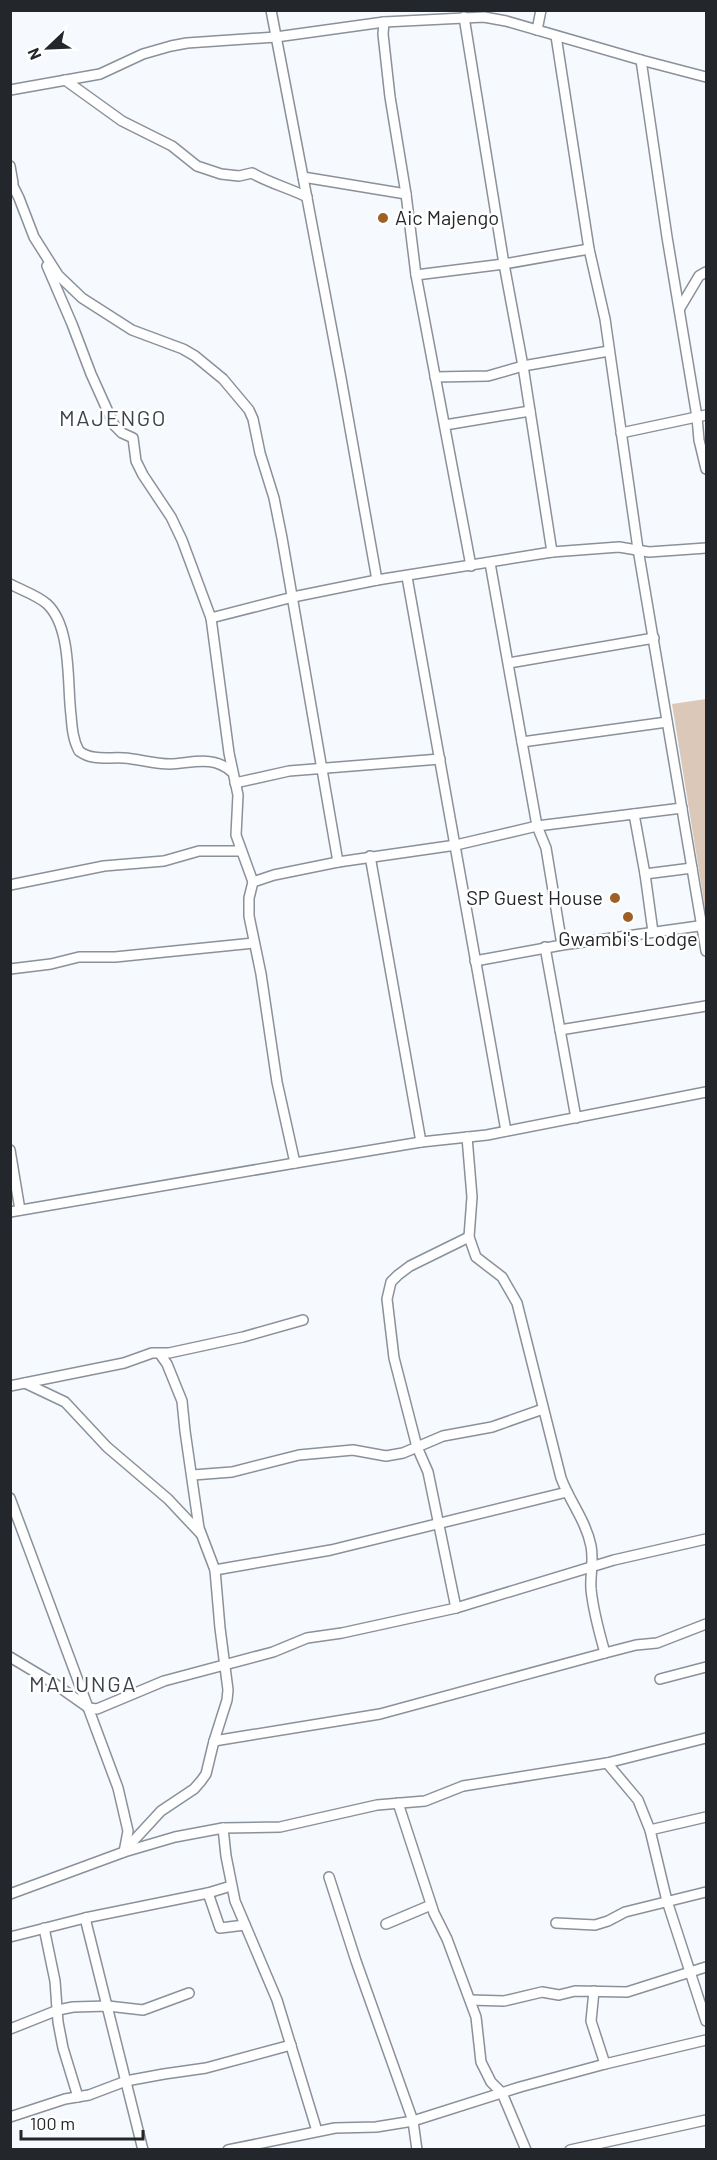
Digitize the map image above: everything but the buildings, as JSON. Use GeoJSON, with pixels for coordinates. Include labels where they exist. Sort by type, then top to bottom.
{"type":"FeatureCollection","features":[{"type":"Feature","properties":{"kind":"street"},"geometry":{"type":"LineString","coordinates":[[271,10],[377,580]]}},
{"type":"Feature","properties":{"kind":"street"},"geometry":{"type":"LineString","coordinates":[[537,30],[541,10]]}},
{"type":"Feature","properties":{"kind":"street"},"geometry":{"type":"LineString","coordinates":[[464,17],[504,264],[524,366],[552,552]]}},
{"type":"Feature","properties":{"kind":"street"},"geometry":{"type":"LineString","coordinates":[[10,90],[100,74],[142,54],[171,46],[276,37],[384,22],[464,17],[484,17],[537,30],[706,77]]}},
{"type":"Feature","properties":{"kind":"street"},"geometry":{"type":"LineString","coordinates":[[384,22],[383,34],[390,97],[406,194],[416,275],[471,566]]}},
{"type":"Feature","properties":{"kind":"street"},"geometry":{"type":"LineString","coordinates":[[556,36],[589,249],[605,319],[638,549],[692,868],[704,925],[706,951]]}},
{"type":"Feature","properties":{"kind":"street"},"geometry":{"type":"LineString","coordinates":[[641,60],[667,237],[702,416],[699,440],[706,469]]}},
{"type":"Feature","properties":{"kind":"street"},"geometry":{"type":"LineString","coordinates":[[65,80],[122,121],[172,146],[197,166],[221,174],[239,176],[252,173],[307,197]]}},
{"type":"Feature","properties":{"kind":"street"},"geometry":{"type":"LineString","coordinates":[[10,166],[12,182],[65,306],[91,374],[114,425],[122,433],[133,438],[134,452],[140,470],[171,517],[182,540],[210,618],[238,801],[235,820],[236,835],[253,882],[249,898],[249,916],[277,1082],[295,1163]]}},
{"type":"Feature","properties":{"kind":"street"},"geometry":{"type":"LineString","coordinates":[[303,177],[406,194]]}},
{"type":"Feature","properties":{"kind":"street"},"geometry":{"type":"LineString","coordinates":[[34,237],[58,275],[82,298],[132,330],[183,349],[195,356],[223,380],[249,410],[274,498],[338,862]]}},
{"type":"Feature","properties":{"kind":"street"},"geometry":{"type":"LineString","coordinates":[[416,275],[504,264],[589,249]]}},
{"type":"Feature","properties":{"kind":"street"},"geometry":{"type":"LineString","coordinates":[[680,308],[699,276],[706,272]]}},
{"type":"Feature","properties":{"kind":"street"},"geometry":{"type":"LineString","coordinates":[[435,377],[488,376],[524,366],[609,351]]}},
{"type":"Feature","properties":{"kind":"street"},"geometry":{"type":"LineString","coordinates":[[445,425],[530,411]]}},
{"type":"Feature","properties":{"kind":"street"},"geometry":{"type":"LineString","coordinates":[[621,434],[702,416]]}},
{"type":"Feature","properties":{"kind":"street"},"geometry":{"type":"LineString","coordinates":[[210,618],[293,597],[377,580],[552,552],[619,547],[649,552],[706,548]]}},
{"type":"Feature","properties":{"kind":"street"},"geometry":{"type":"LineString","coordinates":[[489,563],[537,826],[546,848],[562,945]]}},
{"type":"Feature","properties":{"kind":"street"},"geometry":{"type":"LineString","coordinates":[[407,577],[506,1131]]}},
{"type":"Feature","properties":{"kind":"street"},"geometry":{"type":"LineString","coordinates":[[10,584],[47,604],[61,625],[68,672],[73,737],[79,751],[92,758],[123,758],[154,763],[212,761],[224,765],[232,772]]}},
{"type":"Feature","properties":{"kind":"street"},"geometry":{"type":"LineString","coordinates":[[509,663],[654,638]]}},
{"type":"Feature","properties":{"kind":"street"},"geometry":{"type":"LineString","coordinates":[[522,742],[667,722]]}},
{"type":"Feature","properties":{"kind":"street"},"geometry":{"type":"LineString","coordinates":[[235,783],[289,771],[440,759]]}},
{"type":"Feature","properties":{"kind":"street"},"geometry":{"type":"LineString","coordinates":[[253,882],[268,876],[338,862],[456,845],[537,826],[682,808]]}},
{"type":"Feature","properties":{"kind":"street"},"geometry":{"type":"LineString","coordinates":[[634,814],[653,932]]}},
{"type":"Feature","properties":{"kind":"street"},"geometry":{"type":"LineString","coordinates":[[10,885],[104,866],[164,861],[199,850],[240,851]]}},
{"type":"Feature","properties":{"kind":"street"},"geometry":{"type":"LineString","coordinates":[[370,856],[421,1143]]}},
{"type":"Feature","properties":{"kind":"street"},"geometry":{"type":"LineString","coordinates":[[645,874],[692,868]]}},
{"type":"Feature","properties":{"kind":"street"},"geometry":{"type":"LineString","coordinates":[[476,961],[545,947],[704,925]]}},
{"type":"Feature","properties":{"kind":"street"},"geometry":{"type":"LineString","coordinates":[[10,969],[51,964],[79,957],[115,957],[255,943]]}},
{"type":"Feature","properties":{"kind":"street"},"geometry":{"type":"LineString","coordinates":[[545,947],[576,1118]]}},
{"type":"Feature","properties":{"kind":"street"},"geometry":{"type":"LineString","coordinates":[[560,1030],[706,1006]]}},
{"type":"Feature","properties":{"kind":"street"},"geometry":{"type":"LineString","coordinates":[[10,1150],[15,1211],[295,1163],[506,1131],[706,1092]]}},
{"type":"Feature","properties":{"kind":"street"},"geometry":{"type":"LineString","coordinates":[[467,1137],[472,1197],[469,1237],[476,1257],[502,1277],[517,1303],[543,1409],[567,1492],[587,1529],[593,1567],[591,1588],[598,1631],[605,1653]]}},
{"type":"Feature","properties":{"kind":"street"},"geometry":{"type":"LineString","coordinates":[[456,1608],[426,1465],[417,1448],[394,1358],[387,1308],[391,1282],[398,1275],[410,1266],[469,1237]]}},
{"type":"Feature","properties":{"kind":"street"},"geometry":{"type":"LineString","coordinates":[[10,1386],[124,1363],[152,1353],[160,1354],[250,1335],[303,1320]]}},
{"type":"Feature","properties":{"kind":"street"},"geometry":{"type":"LineString","coordinates":[[124,1852],[161,1811],[194,1789],[206,1774],[227,1700],[215,1570],[201,1534],[181,1395],[160,1354]]}},
{"type":"Feature","properties":{"kind":"street"},"geometry":{"type":"LineString","coordinates":[[24,1383],[65,1402],[106,1447],[168,1499],[201,1534]]}},
{"type":"Feature","properties":{"kind":"street"},"geometry":{"type":"LineString","coordinates":[[193,1475],[232,1472],[299,1455],[353,1450],[386,1456],[417,1448],[443,1436],[492,1426],[543,1409]]}},
{"type":"Feature","properties":{"kind":"street"},"geometry":{"type":"LineString","coordinates":[[215,1570],[331,1550],[437,1522],[567,1492]]}},
{"type":"Feature","properties":{"kind":"street"},"geometry":{"type":"LineString","coordinates":[[10,1498],[118,1788],[128,1831],[124,1852]]}},
{"type":"Feature","properties":{"kind":"street"},"geometry":{"type":"LineString","coordinates":[[10,1657],[89,1708],[97,1709],[164,1681],[273,1652],[314,1636],[342,1633],[456,1608],[593,1567],[706,1539]]}},
{"type":"Feature","properties":{"kind":"street"},"geometry":{"type":"LineString","coordinates":[[214,1741],[380,1714],[636,1645],[657,1643],[706,1623]]}},
{"type":"Feature","properties":{"kind":"street"},"geometry":{"type":"LineString","coordinates":[[660,1679],[706,1667]]}},
{"type":"Feature","properties":{"kind":"street"},"geometry":{"type":"LineString","coordinates":[[10,1894],[124,1852],[176,1837],[223,1828],[280,1827],[350,1810],[425,1801],[464,1786],[607,1763],[706,1738]]}},
{"type":"Feature","properties":{"kind":"street"},"geometry":{"type":"LineString","coordinates":[[607,1763],[638,1800],[650,1830],[667,1901],[706,2021]]}},
{"type":"Feature","properties":{"kind":"street"},"geometry":{"type":"LineString","coordinates":[[398,1803],[431,1905],[470,2000],[478,2029],[481,2062],[491,2082],[502,2093],[526,2150]]}},
{"type":"Feature","properties":{"kind":"street"},"geometry":{"type":"LineString","coordinates":[[650,1830],[706,1817]]}},
{"type":"Feature","properties":{"kind":"street"},"geometry":{"type":"LineString","coordinates":[[223,1828],[231,1886],[277,2000],[317,2131]]}},
{"type":"Feature","properties":{"kind":"street"},"geometry":{"type":"LineString","coordinates":[[329,1877],[413,2121],[417,2150]]}},
{"type":"Feature","properties":{"kind":"street"},"geometry":{"type":"LineString","coordinates":[[10,1937],[231,1886]]}},
{"type":"Feature","properties":{"kind":"street"},"geometry":{"type":"LineString","coordinates":[[556,1923],[602,1923],[625,1912],[706,1892]]}},
{"type":"Feature","properties":{"kind":"street"},"geometry":{"type":"LineString","coordinates":[[208,1893],[220,1928],[245,1925]]}},
{"type":"Feature","properties":{"kind":"street"},"geometry":{"type":"LineString","coordinates":[[386,1924],[431,1905]]}},
{"type":"Feature","properties":{"kind":"street"},"geometry":{"type":"LineString","coordinates":[[85,1918],[142,2150]]}},
{"type":"Feature","properties":{"kind":"street"},"geometry":{"type":"LineString","coordinates":[[44,1928],[55,1981],[58,2022],[63,2048],[78,2097]]}},
{"type":"Feature","properties":{"kind":"street"},"geometry":{"type":"LineString","coordinates":[[470,2000],[504,2001],[542,1992],[560,1995],[575,1990],[627,1992],[706,1967]]}},
{"type":"Feature","properties":{"kind":"street"},"geometry":{"type":"LineString","coordinates":[[594,1991],[591,2021],[605,2064]]}},
{"type":"Feature","properties":{"kind":"street"},"geometry":{"type":"LineString","coordinates":[[10,2029],[58,2010],[108,2006],[143,2010],[189,1993]]}},
{"type":"Feature","properties":{"kind":"street"},"geometry":{"type":"LineString","coordinates":[[228,2150],[335,2128],[376,2127],[413,2121],[605,2064],[706,2040]]}},
{"type":"Feature","properties":{"kind":"street"},"geometry":{"type":"LineString","coordinates":[[10,2117],[126,2081],[206,2068],[291,2045]]}},
{"type":"Feature","properties":{"kind":"street"},"geometry":{"type":"LineString","coordinates":[[570,2150],[706,2120]]}},
{"type":"Feature","properties":{"kind":"shaded area"},"geometry":{"type":"Polygon","coordinates":[[[706,699],[706,908],[705,908],[672,704],[706,699]]]}},
{"type":"Feature","properties":{"kind":"place","name":"Aic Majengo"},"geometry":{"type":"Point","coordinates":[383,218]}},
{"type":"Feature","properties":{"kind":"place","name":"SP Guest House"},"geometry":{"type":"Point","coordinates":[615,898]}},
{"type":"Feature","properties":{"kind":"place","name":"Gwambi's Lodge"},"geometry":{"type":"Point","coordinates":[628,917]}},
{"type":"Feature","properties":{"kind":"district","name":"MAJENGO"},"geometry":{"type":"Point","coordinates":[113,418]}},
{"type":"Feature","properties":{"kind":"district","name":"MALUNGA"},"geometry":{"type":"Point","coordinates":[83,1684]}}]}
